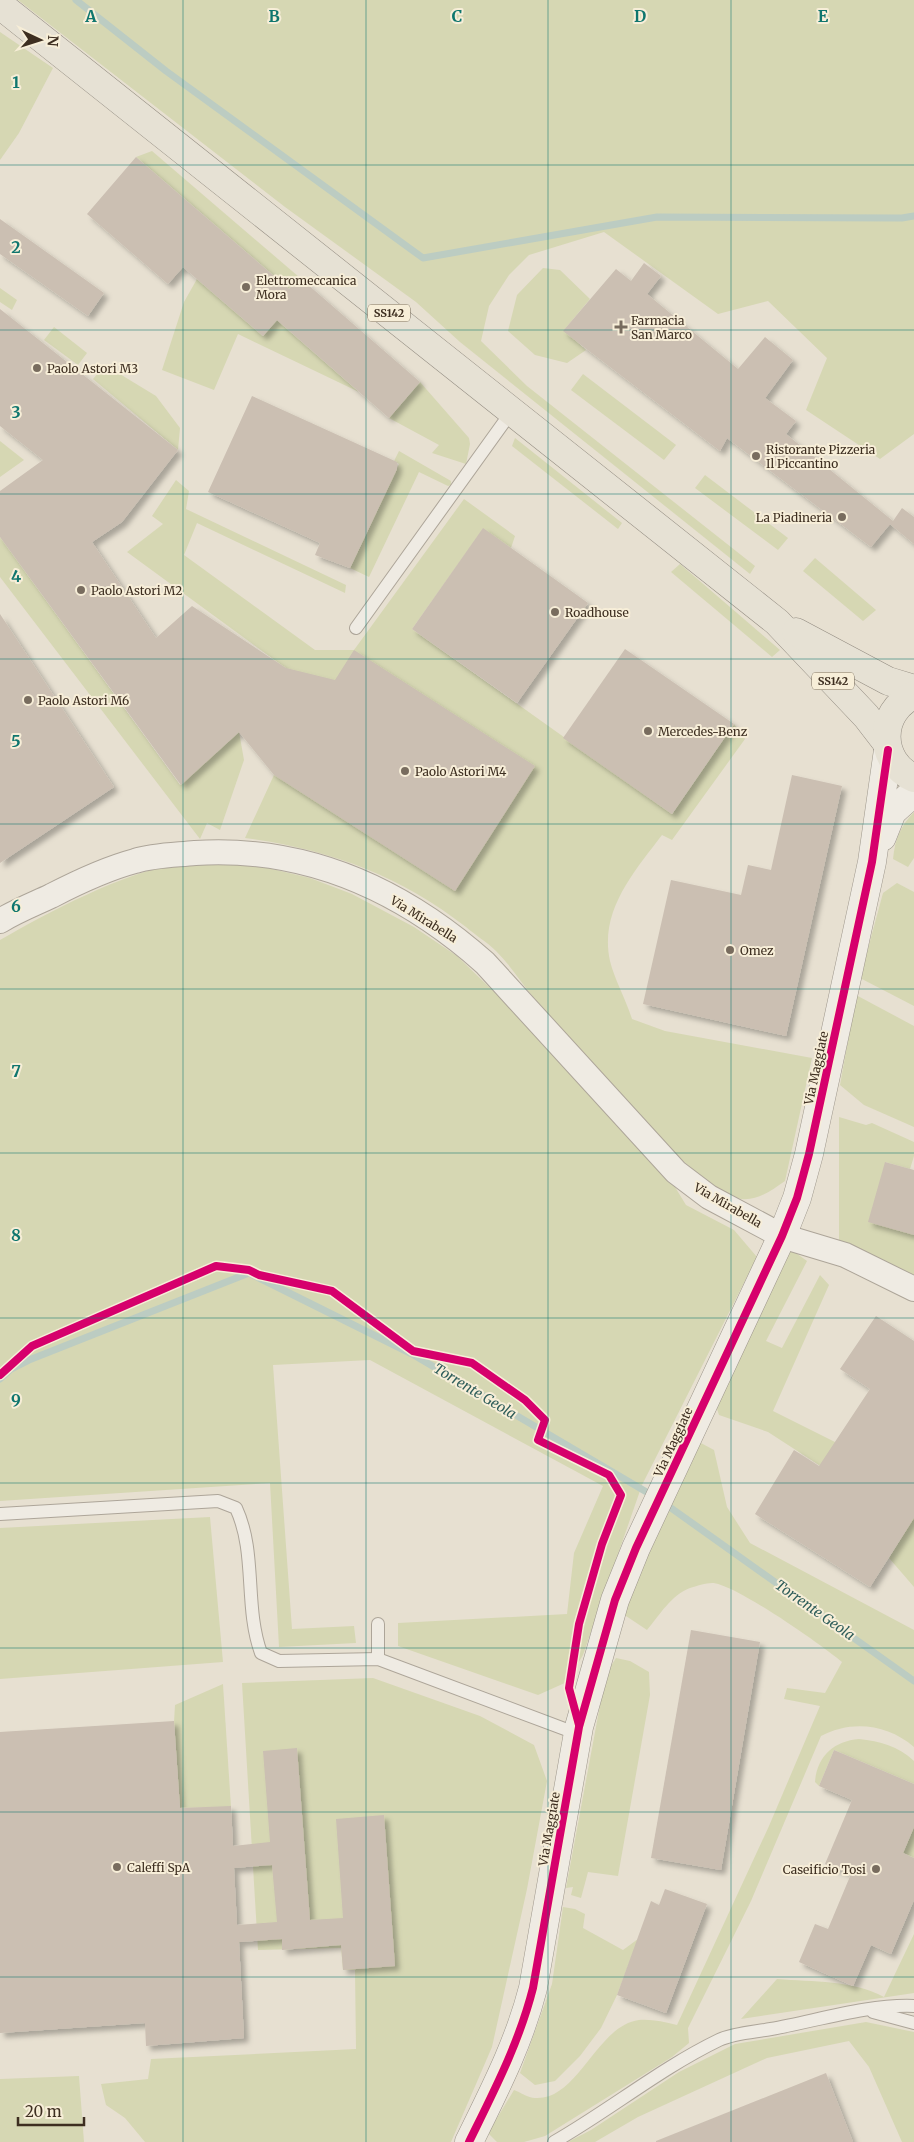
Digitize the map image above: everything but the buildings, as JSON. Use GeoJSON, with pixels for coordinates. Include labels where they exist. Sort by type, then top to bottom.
{"type":"FeatureCollection","features":[{"type":"Feature","properties":{"kind":"main road","name":"SS142"},"geometry":{"type":"LineString","coordinates":[[0,5],[777,622],[866,716],[887,746],[898,767],[914,778]]}},
{"type":"Feature","properties":{"kind":"main road","name":"SS142"},"geometry":{"type":"LineString","coordinates":[[777,622],[888,681],[914,689]]}},
{"type":"Feature","properties":{"kind":"main road"},"geometry":{"type":"LineString","coordinates":[[887,746],[887,728],[892,716],[901,704],[914,695]]}},
{"type":"Feature","properties":{"kind":"street"},"geometry":{"type":"LineString","coordinates":[[0,12],[28,28]]}},
{"type":"Feature","properties":{"kind":"street","name":"Via Maggiate"},"geometry":{"type":"LineString","coordinates":[[469,2142],[509,2061],[524,2024],[533,1988],[578,1734],[615,1600],[658,1500],[782,1236],[796,1198],[808,1154],[872,862],[887,746]]}},
{"type":"Feature","properties":{"kind":"street","name":"Via Maggiate"},"geometry":{"type":"LineString","coordinates":[[872,862],[892,812],[914,792]]}},
{"type":"Feature","properties":{"kind":"street","name":"Via Mirabella"},"geometry":{"type":"LineString","coordinates":[[0,921],[91,876],[136,860],[181,854],[231,851],[278,857],[323,867],[361,881],[424,916],[457,938],[485,963],[676,1172],[710,1197],[782,1236],[845,1255],[914,1289]]}},
{"type":"Feature","properties":{"kind":"lane"},"geometry":{"type":"LineString","coordinates":[[356,628],[512,411]]}},
{"type":"Feature","properties":{"kind":"lane"},"geometry":{"type":"LineString","coordinates":[[0,1514],[218,1501],[236,1508],[244,1526],[254,1633],[261,1653],[279,1661],[378,1659],[578,1734]]}},
{"type":"Feature","properties":{"kind":"lane"},"geometry":{"type":"LineString","coordinates":[[378,1624],[378,1659]]}},
{"type":"Feature","properties":{"kind":"lane"},"geometry":{"type":"LineString","coordinates":[[554,2142],[587,2123],[673,2066],[721,2039],[867,2011],[914,2006]]}},
{"type":"Feature","properties":{"kind":"lane"},"geometry":{"type":"LineString","coordinates":[[867,2011],[914,2023]]}},
{"type":"Feature","properties":{"kind":"green space"},"geometry":{"type":"Polygon","coordinates":[[[18,0],[914,0],[914,434],[880,459],[806,410],[827,358],[768,301],[718,314],[604,232],[529,255],[509,275],[489,306],[481,341],[527,386],[755,566],[750,574],[460,342],[416,302],[285,207],[18,0]]]}},
{"type":"Feature","properties":{"kind":"green space"},"geometry":{"type":"Polygon","coordinates":[[[0,32],[53,68],[19,133],[0,160],[0,32]]]}},
{"type":"Feature","properties":{"kind":"green space"},"geometry":{"type":"Polygon","coordinates":[[[152,151],[299,277],[289,289],[136,157],[152,151]]]}},
{"type":"Feature","properties":{"kind":"green space"},"geometry":{"type":"Polygon","coordinates":[[[543,268],[560,270],[590,299],[564,330],[586,350],[567,363],[535,355],[508,331],[517,295],[543,268]]]}},
{"type":"Feature","properties":{"kind":"green space"},"geometry":{"type":"Polygon","coordinates":[[[197,279],[263,336],[277,320],[359,392],[238,334],[214,390],[162,370],[184,302],[197,279]]]}},
{"type":"Feature","properties":{"kind":"green space"},"geometry":{"type":"Polygon","coordinates":[[[0,288],[17,300],[12,310],[0,302],[0,288]]]}},
{"type":"Feature","properties":{"kind":"green space"},"geometry":{"type":"Polygon","coordinates":[[[54,327],[87,353],[78,365],[44,340],[54,327]]]}},
{"type":"Feature","properties":{"kind":"green space"},"geometry":{"type":"Polygon","coordinates":[[[105,365],[156,396],[180,428],[178,450],[93,379],[105,365]]]}},
{"type":"Feature","properties":{"kind":"green space"},"geometry":{"type":"Polygon","coordinates":[[[583,374],[676,445],[664,460],[571,390],[583,374]]]}},
{"type":"Feature","properties":{"kind":"green space"},"geometry":{"type":"Polygon","coordinates":[[[420,382],[469,438],[470,444],[466,464],[432,453],[439,445],[389,418],[420,382]]]}},
{"type":"Feature","properties":{"kind":"green space"},"geometry":{"type":"Polygon","coordinates":[[[515,438],[622,523],[618,529],[512,446],[515,438]]]}},
{"type":"Feature","properties":{"kind":"green space"},"geometry":{"type":"Polygon","coordinates":[[[0,441],[24,460],[0,477],[0,441]]]}},
{"type":"Feature","properties":{"kind":"green space"},"geometry":{"type":"Polygon","coordinates":[[[399,451],[451,481],[451,485],[448,486],[419,472],[369,577],[350,568],[399,464],[394,461],[399,451]]]}},
{"type":"Feature","properties":{"kind":"green space"},"geometry":{"type":"Polygon","coordinates":[[[705,475],[788,538],[778,550],[695,488],[705,475]]]}},
{"type":"Feature","properties":{"kind":"green space"},"geometry":{"type":"Polygon","coordinates":[[[176,480],[189,491],[186,509],[346,585],[345,593],[197,523],[184,555],[315,650],[354,650],[464,499],[515,536],[511,548],[483,529],[412,629],[672,814],[734,724],[745,739],[672,840],[662,835],[621,893],[610,925],[608,943],[610,961],[632,1019],[665,1031],[812,1058],[785,1181],[759,1197],[741,1199],[720,1190],[694,1170],[664,1143],[602,1077],[496,951],[441,909],[389,879],[362,867],[305,849],[245,838],[274,775],[306,683],[127,552],[163,524],[152,516],[176,480]]]}},
{"type":"Feature","properties":{"kind":"green space"},"geometry":{"type":"Polygon","coordinates":[[[0,537],[180,785],[239,732],[244,760],[220,830],[207,823],[200,839],[0,577],[0,537]]]}},
{"type":"Feature","properties":{"kind":"green space"},"geometry":{"type":"Polygon","coordinates":[[[815,558],[876,610],[863,621],[803,571],[815,558]]]}},
{"type":"Feature","properties":{"kind":"green space"},"geometry":{"type":"Polygon","coordinates":[[[680,564],[780,650],[772,657],[671,572],[680,564]]]}},
{"type":"Feature","properties":{"kind":"green space"},"geometry":{"type":"Polygon","coordinates":[[[914,812],[914,858],[908,867],[893,859],[899,834],[914,812]]]}},
{"type":"Feature","properties":{"kind":"green space"},"geometry":{"type":"Polygon","coordinates":[[[223,862],[268,868],[310,878],[352,894],[414,927],[457,956],[645,1138],[686,1205],[734,1230],[757,1257],[642,1485],[583,1655],[567,1682],[538,1695],[398,1646],[398,1623],[567,1614],[574,1553],[603,1486],[370,1360],[273,1365],[292,1629],[354,1626],[356,1643],[279,1647],[270,1483],[0,1501],[0,940],[63,906],[133,876],[177,864],[223,862]]]}},
{"type":"Feature","properties":{"kind":"green space"},"geometry":{"type":"Polygon","coordinates":[[[897,883],[914,892],[914,1006],[860,978],[883,893],[897,883]]]}},
{"type":"Feature","properties":{"kind":"green space"},"geometry":{"type":"Polygon","coordinates":[[[856,995],[914,1026],[914,1127],[864,1105],[840,1085],[856,995]]]}},
{"type":"Feature","properties":{"kind":"green space"},"geometry":{"type":"Polygon","coordinates":[[[839,1117],[866,1125],[872,1123],[914,1142],[914,1156],[910,1169],[885,1162],[914,1235],[914,1278],[839,1245],[839,1117]]]}},
{"type":"Feature","properties":{"kind":"green space"},"geometry":{"type":"Polygon","coordinates":[[[788,1251],[796,1253],[807,1261],[766,1341],[782,1348],[820,1275],[829,1285],[773,1411],[835,1442],[914,1495],[914,1587],[889,1558],[910,1524],[768,1432],[719,1415],[715,1403],[788,1251]]]}},
{"type":"Feature","properties":{"kind":"green space"},"geometry":{"type":"Polygon","coordinates":[[[699,1442],[714,1450],[727,1507],[750,1543],[914,1630],[914,1747],[892,1733],[869,1727],[845,1728],[821,1736],[751,1901],[688,2028],[689,2043],[672,2057],[545,2136],[524,2142],[497,2142],[488,2133],[514,2090],[532,2098],[550,2096],[563,2088],[576,2076],[611,2035],[624,2025],[644,2020],[677,2025],[769,1826],[820,1706],[784,1699],[787,1688],[825,1693],[842,1662],[758,1604],[739,1593],[712,1583],[683,1591],[666,1606],[647,1630],[623,1614],[651,1542],[699,1442]]]}},
{"type":"Feature","properties":{"kind":"green space"},"geometry":{"type":"Polygon","coordinates":[[[210,1517],[223,1662],[0,1679],[0,1528],[210,1517]]]}},
{"type":"Feature","properties":{"kind":"green space"},"geometry":{"type":"Polygon","coordinates":[[[616,1658],[630,1661],[649,1672],[650,1695],[618,1876],[588,1872],[581,1898],[571,1895],[573,1887],[566,1888],[601,1700],[611,1666],[616,1658]]]}},
{"type":"Feature","properties":{"kind":"green space"},"geometry":{"type":"Polygon","coordinates":[[[373,1678],[480,1716],[534,1745],[547,1781],[527,1889],[492,2047],[451,2142],[145,2142],[125,2118],[106,2105],[101,2084],[148,2079],[151,2059],[356,2049],[355,1970],[343,1970],[341,1948],[258,1950],[242,1683],[373,1678]]]}},
{"type":"Feature","properties":{"kind":"green space"},"geometry":{"type":"Polygon","coordinates":[[[223,1684],[231,1807],[180,1808],[174,1722],[175,1705],[223,1684]]]}},
{"type":"Feature","properties":{"kind":"green space"},"geometry":{"type":"Polygon","coordinates":[[[859,1739],[888,1745],[908,1756],[914,1761],[914,1784],[834,1750],[819,1786],[815,1782],[816,1773],[823,1757],[842,1743],[859,1739]]]}},
{"type":"Feature","properties":{"kind":"green space"},"geometry":{"type":"Polygon","coordinates":[[[914,1827],[914,1858],[903,1853],[914,1827]]]}},
{"type":"Feature","properties":{"kind":"green space"},"geometry":{"type":"Polygon","coordinates":[[[563,1907],[575,1909],[585,1914],[583,1928],[623,1950],[638,1939],[617,1995],[601,2028],[580,2056],[555,2081],[535,2085],[520,2073],[552,1984],[563,1907]]]}},
{"type":"Feature","properties":{"kind":"green space"},"geometry":{"type":"Polygon","coordinates":[[[914,1934],[914,1993],[741,2019],[777,1979],[859,1987],[884,1997],[914,1934]]]}},
{"type":"Feature","properties":{"kind":"green space"},"geometry":{"type":"Polygon","coordinates":[[[866,2022],[914,2032],[914,2142],[902,2142],[869,2067],[849,2041],[767,2058],[638,2117],[595,2142],[568,2142],[591,2130],[679,2072],[735,2044],[866,2022]]]}},
{"type":"Feature","properties":{"kind":"green space"},"geometry":{"type":"Polygon","coordinates":[[[79,2076],[84,2142],[0,2142],[0,2079],[79,2076]]]}},
{"type":"Feature","properties":{"kind":"waterway"},"geometry":{"type":"LineString","coordinates":[[76,0],[166,71],[423,258],[657,217],[902,218],[914,216]]}},
{"type":"Feature","properties":{"kind":"waterway","name":"Torrente Geola"},"geometry":{"type":"LineString","coordinates":[[0,1379],[11,1369],[29,1360],[249,1273],[412,1354],[655,1497]]}},
{"type":"Feature","properties":{"kind":"waterway","name":"Torrente Geola"},"geometry":{"type":"LineString","coordinates":[[664,1503],[914,1681]]}},
{"type":"Feature","properties":{"kind":"cycle path"},"geometry":{"type":"LineString","coordinates":[[469,2142],[497,2085],[521,2028],[533,1988],[579,1727],[615,1600],[636,1548],[782,1236],[797,1198],[809,1154],[872,862],[888,750]]}},
{"type":"Feature","properties":{"kind":"cycle path"},"geometry":{"type":"LineString","coordinates":[[0,1375],[32,1346],[216,1266],[249,1270],[259,1275],[332,1291],[413,1351],[472,1363],[525,1400],[545,1420],[538,1440],[609,1475],[621,1495],[602,1544],[579,1624],[569,1688],[579,1725]]}},
{"type":"Feature","properties":{"kind":"place","name":"Elettromeccanica Mora"},"geometry":{"type":"Point","coordinates":[246,287]}},
{"type":"Feature","properties":{"kind":"place","name":"Farmacia San Marco"},"geometry":{"type":"Point","coordinates":[621,327]}},
{"type":"Feature","properties":{"kind":"place","name":"Paolo Astori M3"},"geometry":{"type":"Point","coordinates":[37,368]}},
{"type":"Feature","properties":{"kind":"place","name":"Ristorante Pizzeria Il Piccantino"},"geometry":{"type":"Point","coordinates":[756,456]}},
{"type":"Feature","properties":{"kind":"place","name":"La Piadineria"},"geometry":{"type":"Point","coordinates":[842,517]}},
{"type":"Feature","properties":{"kind":"place","name":"Paolo Astori M2"},"geometry":{"type":"Point","coordinates":[81,590]}},
{"type":"Feature","properties":{"kind":"place","name":"Roadhouse"},"geometry":{"type":"Point","coordinates":[555,612]}},
{"type":"Feature","properties":{"kind":"place","name":"Paolo Astori M6"},"geometry":{"type":"Point","coordinates":[28,700]}},
{"type":"Feature","properties":{"kind":"place","name":"Mercedes-Benz"},"geometry":{"type":"Point","coordinates":[648,731]}},
{"type":"Feature","properties":{"kind":"place","name":"Paolo Astori M4"},"geometry":{"type":"Point","coordinates":[405,771]}},
{"type":"Feature","properties":{"kind":"place","name":"Omez"},"geometry":{"type":"Point","coordinates":[730,950]}},
{"type":"Feature","properties":{"kind":"place","name":"Caleffi SpA"},"geometry":{"type":"Point","coordinates":[117,1867]}},
{"type":"Feature","properties":{"kind":"place","name":"Caseificio Tosi"},"geometry":{"type":"Point","coordinates":[876,1869]}}]}
